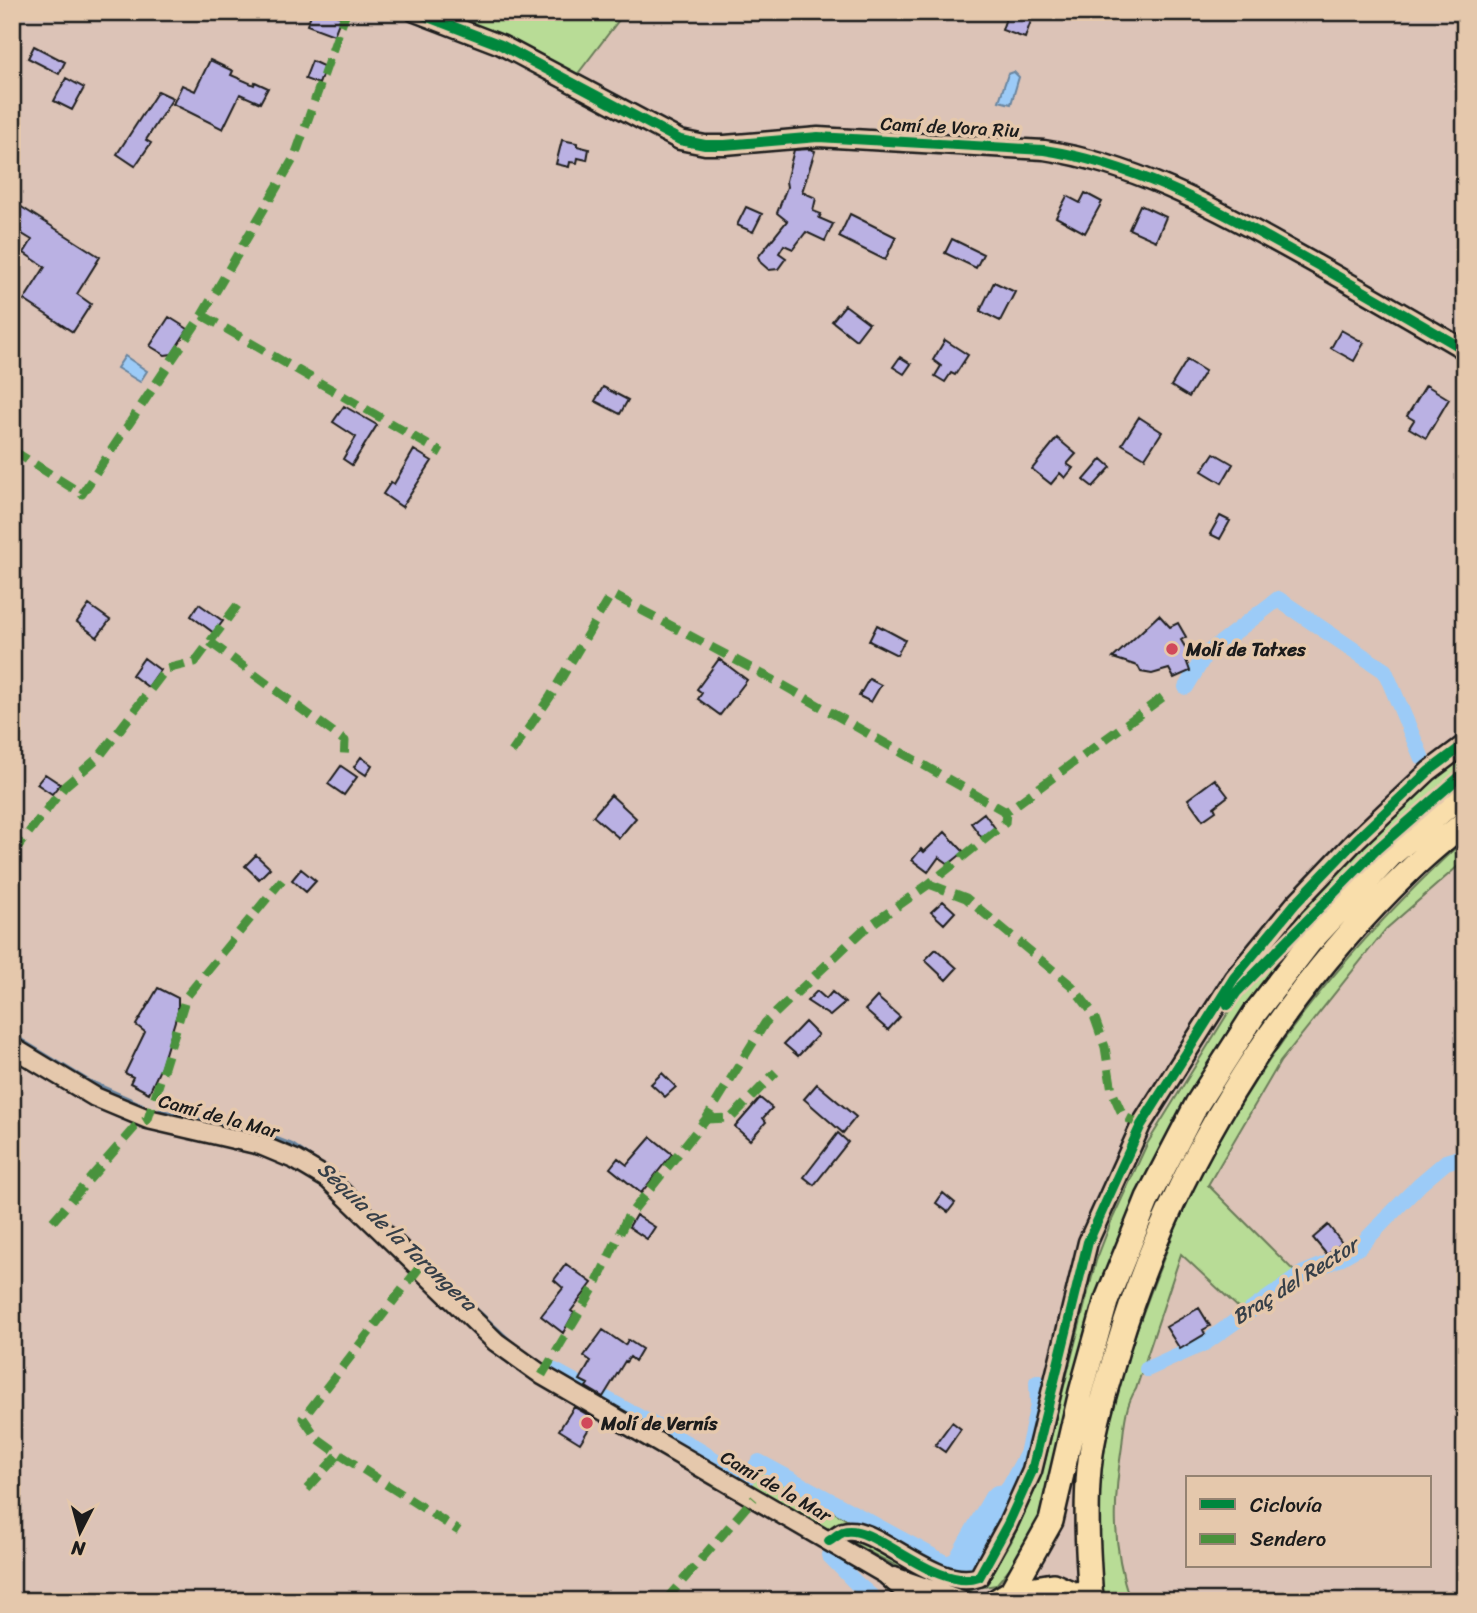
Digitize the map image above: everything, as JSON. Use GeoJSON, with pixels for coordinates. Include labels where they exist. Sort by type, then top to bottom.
{"type":"FeatureCollection","features":[{"type":"Feature","properties":{"kind":"main road"},"geometry":{"type":"LineString","coordinates":[[1004,1596],[1051,1521],[1078,1403],[1106,1301],[1148,1198],[1197,1104],[1255,1013],[1309,943],[1391,855],[1465,791]]}},
{"type":"Feature","properties":{"kind":"main road"},"geometry":{"type":"LineString","coordinates":[[1004,1596],[1053,1585],[1091,1601],[1086,1526],[1090,1466],[1103,1399],[1130,1308],[1170,1211],[1219,1115],[1276,1027],[1331,955],[1409,871],[1465,822]]}},
{"type":"Feature","properties":{"kind":"street","name":"Camí de Vora Riu"},"geometry":{"type":"LineString","coordinates":[[415,12],[501,45],[680,140],[705,145],[818,137],[1044,150],[1071,154],[1153,182],[1203,203],[1465,350]]}},
{"type":"Feature","properties":{"kind":"street"},"geometry":{"type":"LineString","coordinates":[[829,1541],[844,1531],[860,1532],[943,1576],[963,1581],[979,1577],[1008,1524],[1032,1471],[1088,1242],[1141,1125],[1234,978],[1295,904],[1384,814],[1430,771],[1465,744]]}},
{"type":"Feature","properties":{"kind":"street","name":"Camí de la Mar"},"geometry":{"type":"LineString","coordinates":[[12,1047],[95,1097],[148,1119],[260,1145],[328,1179],[496,1342],[542,1375],[885,1574],[916,1601]]}},
{"type":"Feature","properties":{"kind":"street","name":"Camí de la Mar"},"geometry":{"type":"LineString","coordinates":[[885,1574],[964,1601]]}},
{"type":"Feature","properties":{"kind":"green space"},"geometry":{"type":"Polygon","coordinates":[[[422,12],[625,12],[573,80],[422,12]]]}},
{"type":"Feature","properties":{"kind":"green space"},"geometry":{"type":"Polygon","coordinates":[[[1465,751],[1465,768],[1374,848],[1234,991],[1232,989],[1342,864],[1401,805],[1465,751]]]}},
{"type":"Feature","properties":{"kind":"green space"},"geometry":{"type":"Polygon","coordinates":[[[1465,839],[1465,860],[1386,929],[1280,1062],[1208,1185],[1297,1274],[1243,1312],[1181,1254],[1136,1389],[1129,1402],[1124,1424],[1116,1524],[1120,1561],[1130,1601],[1108,1601],[1100,1577],[1098,1545],[1099,1498],[1106,1439],[1131,1346],[1189,1198],[1222,1135],[1251,1088],[1314,999],[1386,917],[1465,839]]]}},
{"type":"Feature","properties":{"kind":"green space"},"geometry":{"type":"Polygon","coordinates":[[[1328,906],[1181,1111],[1142,1187],[1101,1288],[1084,1340],[1037,1525],[1022,1553],[996,1585],[984,1587],[1011,1542],[1041,1476],[1096,1261],[1147,1144],[1241,992],[1328,906]]]}},
{"type":"Feature","properties":{"kind":"green space"},"geometry":{"type":"Polygon","coordinates":[[[760,1467],[860,1528],[832,1533],[746,1488],[760,1467]]]}},
{"type":"Feature","properties":{"kind":"green space"},"geometry":{"type":"Polygon","coordinates":[[[851,1537],[980,1582],[971,1591],[938,1584],[843,1538],[851,1537]]]}},
{"type":"Feature","properties":{"kind":"water"},"geometry":{"type":"Polygon","coordinates":[[[1014,72],[1019,77],[1011,104],[999,101],[1008,74],[1014,72]]]}},
{"type":"Feature","properties":{"kind":"water"},"geometry":{"type":"Polygon","coordinates":[[[125,356],[147,371],[140,382],[117,368],[125,356]]]}},
{"type":"Feature","properties":{"kind":"building"},"geometry":{"type":"Polygon","coordinates":[[[312,12],[328,12],[341,17],[334,35],[307,25],[312,12]]]}},
{"type":"Feature","properties":{"kind":"building"},"geometry":{"type":"Polygon","coordinates":[[[1008,12],[1034,12],[1025,38],[1002,30],[1008,12]]]}},
{"type":"Feature","properties":{"kind":"building"},"geometry":{"type":"Polygon","coordinates":[[[34,46],[65,62],[59,74],[28,58],[34,46]]]}},
{"type":"Feature","properties":{"kind":"building"},"geometry":{"type":"Polygon","coordinates":[[[210,60],[233,71],[231,75],[268,88],[260,103],[240,94],[223,129],[173,104],[182,85],[195,91],[210,60]]]}},
{"type":"Feature","properties":{"kind":"building"},"geometry":{"type":"Polygon","coordinates":[[[312,61],[325,67],[319,84],[305,79],[312,61]]]}},
{"type":"Feature","properties":{"kind":"building"},"geometry":{"type":"Polygon","coordinates":[[[66,78],[84,88],[72,110],[54,101],[66,78]]]}},
{"type":"Feature","properties":{"kind":"building"},"geometry":{"type":"Polygon","coordinates":[[[158,91],[173,98],[146,140],[151,143],[135,166],[117,154],[158,91]]]}},
{"type":"Feature","properties":{"kind":"building"},"geometry":{"type":"Polygon","coordinates":[[[562,140],[589,149],[587,160],[578,158],[577,163],[570,162],[569,167],[556,164],[562,140]]]}},
{"type":"Feature","properties":{"kind":"building"},"geometry":{"type":"Polygon","coordinates":[[[794,150],[815,151],[802,192],[816,198],[813,211],[821,214],[819,218],[833,224],[825,241],[806,232],[793,249],[784,245],[779,253],[786,258],[778,269],[769,270],[758,257],[787,221],[777,213],[787,187],[794,150]]]}},
{"type":"Feature","properties":{"kind":"building"},"geometry":{"type":"Polygon","coordinates":[[[1085,193],[1102,202],[1085,233],[1056,217],[1067,196],[1080,203],[1085,193]]]}},
{"type":"Feature","properties":{"kind":"building"},"geometry":{"type":"Polygon","coordinates":[[[12,201],[100,257],[77,294],[91,304],[73,332],[24,300],[45,267],[24,253],[32,240],[19,232],[20,228],[12,223],[12,201]]]}},
{"type":"Feature","properties":{"kind":"building"},"geometry":{"type":"Polygon","coordinates":[[[1140,205],[1166,217],[1156,241],[1129,229],[1140,205]]]}},
{"type":"Feature","properties":{"kind":"building"},"geometry":{"type":"Polygon","coordinates":[[[746,207],[762,214],[753,232],[737,225],[746,207]]]}},
{"type":"Feature","properties":{"kind":"building"},"geometry":{"type":"Polygon","coordinates":[[[850,214],[896,237],[885,260],[839,237],[850,214]]]}},
{"type":"Feature","properties":{"kind":"building"},"geometry":{"type":"Polygon","coordinates":[[[952,239],[983,254],[976,268],[945,253],[952,239]]]}},
{"type":"Feature","properties":{"kind":"building"},"geometry":{"type":"Polygon","coordinates":[[[994,282],[1015,292],[1000,321],[980,311],[994,282]]]}},
{"type":"Feature","properties":{"kind":"building"},"geometry":{"type":"Polygon","coordinates":[[[845,305],[869,323],[856,340],[832,321],[845,305]]]}},
{"type":"Feature","properties":{"kind":"building"},"geometry":{"type":"Polygon","coordinates":[[[169,317],[188,329],[172,354],[165,355],[150,346],[169,317]]]}},
{"type":"Feature","properties":{"kind":"building"},"geometry":{"type":"Polygon","coordinates":[[[1341,330],[1364,343],[1354,361],[1331,348],[1341,330]]]}},
{"type":"Feature","properties":{"kind":"building"},"geometry":{"type":"Polygon","coordinates":[[[945,340],[968,355],[955,375],[951,373],[945,382],[935,376],[941,366],[933,360],[945,340]]]}},
{"type":"Feature","properties":{"kind":"building"},"geometry":{"type":"Polygon","coordinates":[[[900,357],[911,364],[904,374],[893,367],[900,357]]]}},
{"type":"Feature","properties":{"kind":"building"},"geometry":{"type":"Polygon","coordinates":[[[1187,360],[1205,371],[1189,397],[1171,386],[1187,360]]]}},
{"type":"Feature","properties":{"kind":"building"},"geometry":{"type":"Polygon","coordinates":[[[1426,385],[1449,399],[1426,438],[1409,428],[1414,420],[1407,416],[1426,385]]]}},
{"type":"Feature","properties":{"kind":"building"},"geometry":{"type":"Polygon","coordinates":[[[603,387],[628,400],[620,414],[595,401],[603,387]]]}},
{"type":"Feature","properties":{"kind":"building"},"geometry":{"type":"Polygon","coordinates":[[[344,406],[377,425],[352,465],[343,459],[356,437],[333,422],[344,406]]]}},
{"type":"Feature","properties":{"kind":"building"},"geometry":{"type":"Polygon","coordinates":[[[1139,417],[1162,432],[1145,458],[1122,444],[1139,417]]]}},
{"type":"Feature","properties":{"kind":"building"},"geometry":{"type":"Polygon","coordinates":[[[1057,438],[1076,454],[1067,464],[1073,468],[1065,478],[1060,473],[1051,484],[1032,469],[1057,438]]]}},
{"type":"Feature","properties":{"kind":"building"},"geometry":{"type":"Polygon","coordinates":[[[414,450],[432,461],[402,507],[383,494],[391,482],[394,484],[414,450]]]}},
{"type":"Feature","properties":{"kind":"building"},"geometry":{"type":"Polygon","coordinates":[[[1214,453],[1233,464],[1222,483],[1202,471],[1214,453]]]}},
{"type":"Feature","properties":{"kind":"building"},"geometry":{"type":"Polygon","coordinates":[[[1102,459],[1111,467],[1093,487],[1084,480],[1102,459]]]}},
{"type":"Feature","properties":{"kind":"building"},"geometry":{"type":"Polygon","coordinates":[[[1220,516],[1230,521],[1220,539],[1210,534],[1220,516]]]}},
{"type":"Feature","properties":{"kind":"building"},"geometry":{"type":"Polygon","coordinates":[[[199,604],[223,621],[214,633],[191,616],[199,604]]]}},
{"type":"Feature","properties":{"kind":"building"},"geometry":{"type":"Polygon","coordinates":[[[89,605],[110,620],[97,637],[77,622],[89,605]]]}},
{"type":"Feature","properties":{"kind":"building"},"geometry":{"type":"Polygon","coordinates":[[[1159,615],[1170,627],[1178,623],[1186,637],[1181,640],[1191,657],[1186,660],[1190,671],[1174,678],[1169,669],[1152,674],[1141,672],[1138,666],[1113,658],[1159,615]]]}},
{"type":"Feature","properties":{"kind":"building"},"geometry":{"type":"Polygon","coordinates":[[[877,625],[905,640],[897,655],[869,641],[877,625]]]}},
{"type":"Feature","properties":{"kind":"building"},"geometry":{"type":"Polygon","coordinates":[[[144,658],[160,670],[148,687],[132,675],[144,658]]]}},
{"type":"Feature","properties":{"kind":"building"},"geometry":{"type":"Polygon","coordinates":[[[719,659],[747,680],[720,715],[698,699],[702,693],[697,689],[719,659]]]}},
{"type":"Feature","properties":{"kind":"building"},"geometry":{"type":"Polygon","coordinates":[[[869,679],[881,685],[871,702],[859,696],[869,679]]]}},
{"type":"Feature","properties":{"kind":"building"},"geometry":{"type":"Polygon","coordinates":[[[361,757],[372,765],[366,775],[354,767],[361,757]]]}},
{"type":"Feature","properties":{"kind":"building"},"geometry":{"type":"Polygon","coordinates":[[[341,766],[357,777],[344,795],[328,784],[341,766]]]}},
{"type":"Feature","properties":{"kind":"building"},"geometry":{"type":"Polygon","coordinates":[[[45,774],[60,784],[52,794],[37,784],[45,774]]]}},
{"type":"Feature","properties":{"kind":"building"},"geometry":{"type":"Polygon","coordinates":[[[1215,779],[1228,796],[1214,807],[1216,811],[1203,820],[1188,799],[1215,779]]]}},
{"type":"Feature","properties":{"kind":"building"},"geometry":{"type":"Polygon","coordinates":[[[611,795],[636,818],[619,838],[593,816],[611,795]]]}},
{"type":"Feature","properties":{"kind":"building"},"geometry":{"type":"Polygon","coordinates":[[[984,813],[995,828],[982,838],[971,823],[984,813]]]}},
{"type":"Feature","properties":{"kind":"building"},"geometry":{"type":"Polygon","coordinates":[[[945,832],[964,852],[949,864],[939,857],[928,872],[912,860],[921,849],[924,852],[945,832]]]}},
{"type":"Feature","properties":{"kind":"building"},"geometry":{"type":"Polygon","coordinates":[[[256,855],[270,868],[259,879],[245,866],[256,855]]]}},
{"type":"Feature","properties":{"kind":"building"},"geometry":{"type":"Polygon","coordinates":[[[301,869],[316,881],[306,892],[292,880],[301,869]]]}},
{"type":"Feature","properties":{"kind":"building"},"geometry":{"type":"Polygon","coordinates":[[[943,901],[955,912],[944,924],[931,912],[943,901]]]}},
{"type":"Feature","properties":{"kind":"building"},"geometry":{"type":"Polygon","coordinates":[[[936,949],[957,968],[946,980],[925,960],[936,949]]]}},
{"type":"Feature","properties":{"kind":"building"},"geometry":{"type":"Polygon","coordinates":[[[158,988],[178,998],[178,1011],[161,1067],[149,1093],[130,1083],[133,1077],[125,1073],[145,1032],[136,1025],[158,988]]]}},
{"type":"Feature","properties":{"kind":"building"},"geometry":{"type":"Polygon","coordinates":[[[817,991],[826,999],[832,992],[845,1003],[830,1016],[807,1001],[817,991]]]}},
{"type":"Feature","properties":{"kind":"building"},"geometry":{"type":"Polygon","coordinates":[[[877,997],[900,1017],[888,1030],[865,1010],[877,997]]]}},
{"type":"Feature","properties":{"kind":"building"},"geometry":{"type":"Polygon","coordinates":[[[805,1022],[818,1035],[798,1056],[784,1044],[805,1022]]]}},
{"type":"Feature","properties":{"kind":"building"},"geometry":{"type":"Polygon","coordinates":[[[662,1073],[676,1087],[665,1097],[651,1084],[662,1073]]]}},
{"type":"Feature","properties":{"kind":"building"},"geometry":{"type":"Polygon","coordinates":[[[817,1084],[856,1117],[843,1133],[804,1099],[817,1084]]]}},
{"type":"Feature","properties":{"kind":"building"},"geometry":{"type":"Polygon","coordinates":[[[760,1098],[772,1108],[763,1118],[766,1122],[750,1140],[735,1127],[760,1098]]]}},
{"type":"Feature","properties":{"kind":"building"},"geometry":{"type":"Polygon","coordinates":[[[838,1133],[848,1142],[814,1185],[804,1177],[838,1133]]]}},
{"type":"Feature","properties":{"kind":"building"},"geometry":{"type":"Polygon","coordinates":[[[651,1137],[672,1154],[641,1193],[610,1168],[618,1158],[627,1165],[651,1137]]]}},
{"type":"Feature","properties":{"kind":"building"},"geometry":{"type":"Polygon","coordinates":[[[943,1193],[955,1203],[948,1212],[936,1203],[943,1193]]]}},
{"type":"Feature","properties":{"kind":"building"},"geometry":{"type":"Polygon","coordinates":[[[636,1215],[655,1227],[647,1239],[629,1227],[636,1215]]]}},
{"type":"Feature","properties":{"kind":"building"},"geometry":{"type":"Polygon","coordinates":[[[1328,1225],[1342,1243],[1327,1255],[1313,1238],[1328,1225]]]}},
{"type":"Feature","properties":{"kind":"building"},"geometry":{"type":"Polygon","coordinates":[[[566,1264],[592,1283],[571,1311],[574,1313],[563,1333],[541,1316],[563,1288],[554,1280],[566,1264]]]}},
{"type":"Feature","properties":{"kind":"building"},"geometry":{"type":"Polygon","coordinates":[[[1199,1308],[1210,1326],[1203,1330],[1205,1334],[1180,1349],[1166,1327],[1199,1308]]]}},
{"type":"Feature","properties":{"kind":"building"},"geometry":{"type":"Polygon","coordinates":[[[603,1330],[625,1345],[628,1340],[642,1349],[635,1361],[630,1357],[625,1361],[603,1397],[580,1380],[591,1361],[584,1356],[603,1330]]]}},
{"type":"Feature","properties":{"kind":"building","name":"Molí de Vernís"},"geometry":{"type":"Polygon","coordinates":[[[574,1407],[595,1419],[580,1443],[559,1430],[574,1407]]]}},
{"type":"Feature","properties":{"kind":"building"},"geometry":{"type":"Polygon","coordinates":[[[952,1422],[961,1429],[945,1452],[935,1445],[952,1422]]]}},
{"type":"Feature","properties":{"kind":"waterway"},"geometry":{"type":"LineString","coordinates":[[1186,687],[1205,655],[1278,599],[1385,671],[1421,756]]}},
{"type":"Feature","properties":{"kind":"waterway","name":"Séquia de la Tarongera"},"geometry":{"type":"LineString","coordinates":[[12,1035],[86,1080],[142,1105]]}},
{"type":"Feature","properties":{"kind":"waterway","name":"Séquia de la Tarongera"},"geometry":{"type":"LineString","coordinates":[[160,1111],[261,1133],[292,1145],[341,1179],[401,1237]]}},
{"type":"Feature","properties":{"kind":"waterway","name":"Braç del Rector"},"geometry":{"type":"LineString","coordinates":[[1147,1369],[1205,1343],[1302,1274],[1359,1247],[1420,1184],[1446,1162],[1465,1156]]}},
{"type":"Feature","properties":{"kind":"waterway","name":"Séquia de la Tarongera"},"geometry":{"type":"LineString","coordinates":[[470,1304],[512,1343]]}},
{"type":"Feature","properties":{"kind":"waterway","name":"Séquia de la Tarongera"},"geometry":{"type":"LineString","coordinates":[[555,1371],[692,1446],[746,1479],[759,1462],[947,1564],[956,1560],[992,1497],[997,1493]]}},
{"type":"Feature","properties":{"kind":"waterway"},"geometry":{"type":"LineString","coordinates":[[961,1575],[1027,1454],[1038,1405],[1037,1382]]}},
{"type":"Feature","properties":{"kind":"waterway"},"geometry":{"type":"LineString","coordinates":[[829,1555],[877,1601]]}},
{"type":"Feature","properties":{"kind":"marked path"},"geometry":{"type":"LineString","coordinates":[[12,450],[82,494],[202,315],[295,156],[346,12]]}},
{"type":"Feature","properties":{"kind":"marked path"},"geometry":{"type":"LineString","coordinates":[[202,315],[442,453]]}},
{"type":"Feature","properties":{"kind":"marked path"},"geometry":{"type":"LineString","coordinates":[[512,752],[550,697],[609,598],[615,596],[781,684],[1006,812]]}},
{"type":"Feature","properties":{"kind":"marked path"},"geometry":{"type":"LineString","coordinates":[[12,854],[65,786],[99,757],[166,669],[195,662],[242,599]]}},
{"type":"Feature","properties":{"kind":"marked path"},"geometry":{"type":"LineString","coordinates":[[210,642],[345,741],[344,762]]}},
{"type":"Feature","properties":{"kind":"marked path"},"geometry":{"type":"LineString","coordinates":[[542,1375],[596,1284],[627,1218],[706,1119],[765,1023],[862,931],[929,884],[1005,823],[1006,812],[1167,694]]}},
{"type":"Feature","properties":{"kind":"marked path"},"geometry":{"type":"LineString","coordinates":[[53,1221],[135,1127],[148,1119],[186,997],[282,880]]}},
{"type":"Feature","properties":{"kind":"marked path"},"geometry":{"type":"LineString","coordinates":[[929,884],[966,898],[1072,986],[1093,1013],[1105,1047],[1112,1091],[1123,1116],[1141,1125]]}},
{"type":"Feature","properties":{"kind":"marked path"},"geometry":{"type":"LineString","coordinates":[[706,1119],[731,1118],[776,1072]]}},
{"type":"Feature","properties":{"kind":"marked path"},"geometry":{"type":"LineString","coordinates":[[419,1268],[303,1418],[317,1438],[339,1454],[459,1531]]}},
{"type":"Feature","properties":{"kind":"marked path"},"geometry":{"type":"LineString","coordinates":[[307,1489],[339,1454]]}},
{"type":"Feature","properties":{"kind":"marked path"},"geometry":{"type":"LineString","coordinates":[[665,1601],[754,1498]]}},
{"type":"Feature","properties":{"kind":"cycle path"},"geometry":{"type":"LineString","coordinates":[[415,12],[501,45],[680,140],[705,145],[725,145],[818,137],[1044,150],[1107,165],[1169,188],[1228,216],[1465,350]]}},
{"type":"Feature","properties":{"kind":"cycle path"},"geometry":{"type":"LineString","coordinates":[[829,1541],[843,1532],[856,1531],[943,1575],[962,1579],[979,1577],[1008,1524],[1032,1471],[1088,1242],[1141,1125],[1234,978],[1295,904],[1356,840],[1429,771],[1465,744]]}},
{"type":"Feature","properties":{"kind":"cycle path"},"geometry":{"type":"LineString","coordinates":[[1228,1005],[1237,992],[1377,849],[1465,772]]}},
{"type":"Feature","properties":{"kind":"place","name":"Molí de Tatxes"},"geometry":{"type":"Point","coordinates":[1172,649]}},
{"type":"Feature","properties":{"kind":"place","name":"Molí de Vernís"},"geometry":{"type":"Point","coordinates":[587,1423]}}]}
